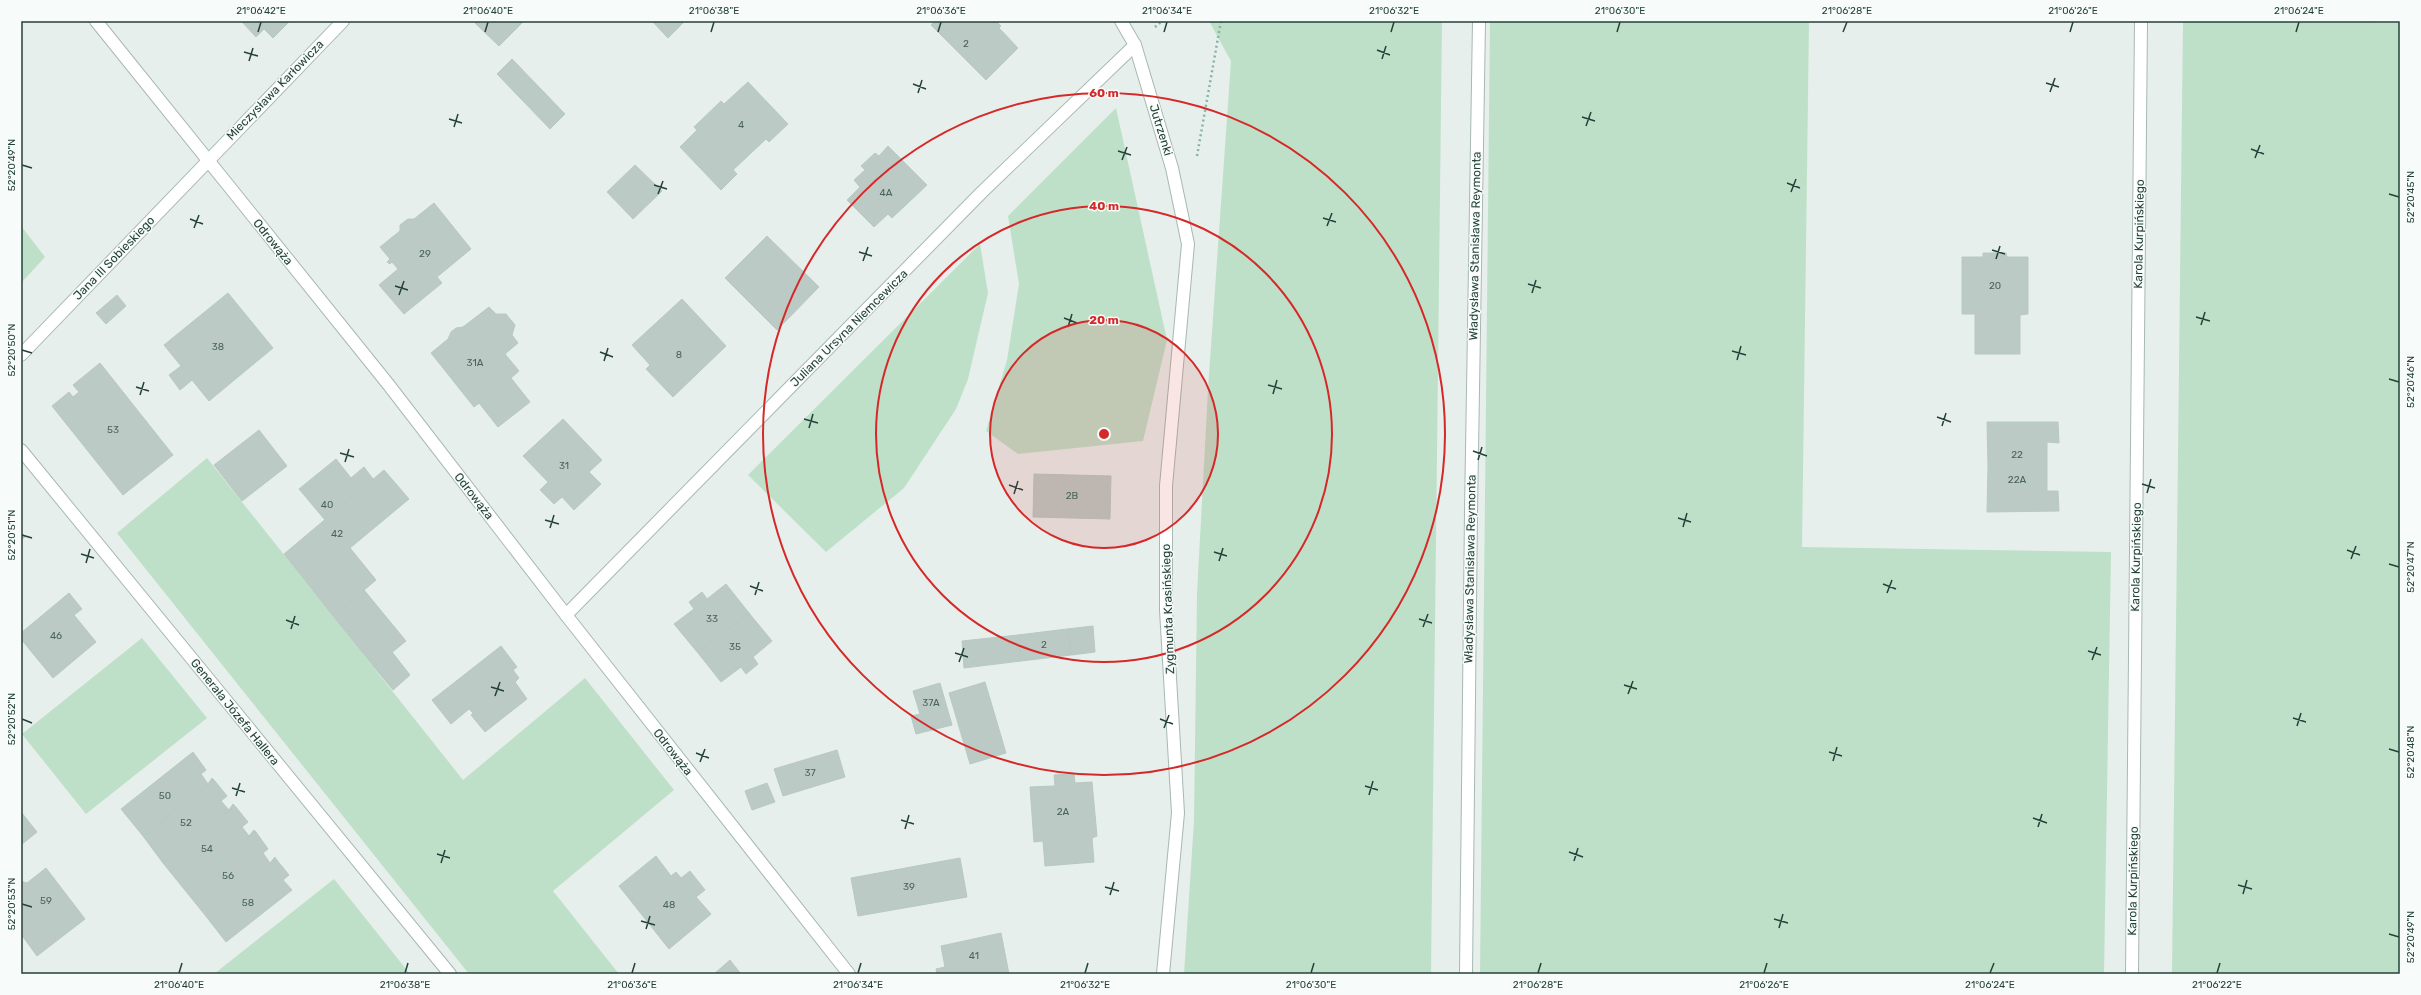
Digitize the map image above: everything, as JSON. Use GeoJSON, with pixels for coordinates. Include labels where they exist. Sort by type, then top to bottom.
{"type":"FeatureCollection","features":[{"type":"Feature","properties":{"kind":"street","name":"Odrowąża"},"geometry":{"type":"LineString","coordinates":[[96,21],[388,384],[566,615],[849,974]]}},
{"type":"Feature","properties":{"kind":"street","name":"Mieczysława Karłowicza"},"geometry":{"type":"LineString","coordinates":[[207,160],[343,21]]}},
{"type":"Feature","properties":{"kind":"street","name":"Jutrzenki"},"geometry":{"type":"LineString","coordinates":[[1121,21],[1135,45],[1172,168],[1188,244]]}},
{"type":"Feature","properties":{"kind":"street","name":"Władysława Stanisława Reymonta"},"geometry":{"type":"LineString","coordinates":[[1466,974],[1471,504],[1479,21]]}},
{"type":"Feature","properties":{"kind":"street","name":"Karola Kurpińskiego"},"geometry":{"type":"LineString","coordinates":[[2132,974],[2141,21]]}},
{"type":"Feature","properties":{"kind":"street","name":"Juliana Ursyna Niemcewicza"},"geometry":{"type":"LineString","coordinates":[[566,615],[977,198],[1135,45]]}},
{"type":"Feature","properties":{"kind":"street","name":"Jana III Sobieskiego"},"geometry":{"type":"LineString","coordinates":[[21,354],[207,160]]}},
{"type":"Feature","properties":{"kind":"street","name":"Zygmunta Krasińskiego"},"geometry":{"type":"LineString","coordinates":[[1163,974],[1178,814],[1166,610],[1166,486],[1188,244]]}},
{"type":"Feature","properties":{"kind":"street","name":"Generała Józefa Hallera"},"geometry":{"type":"LineString","coordinates":[[21,450],[450,974]]}},
{"type":"Feature","properties":{"kind":"path"},"geometry":{"type":"LineString","coordinates":[[1197,158],[1222,21]]}},
{"type":"Feature","properties":{"kind":"green space"},"geometry":{"type":"Polygon","coordinates":[[[1209,21],[1442,21],[1431,974],[1184,974],[1194,821],[1197,594],[1208,389],[1231,61],[1209,21]]]}},
{"type":"Feature","properties":{"kind":"green space"},"geometry":{"type":"Polygon","coordinates":[[[1490,21],[1809,21],[1802,547],[2111,552],[2104,974],[1480,974],[1490,21]]]}},
{"type":"Feature","properties":{"kind":"green space"},"geometry":{"type":"Polygon","coordinates":[[[2183,21],[2400,23],[2400,974],[2172,974],[2183,21]]]}},
{"type":"Feature","properties":{"kind":"green space"},"geometry":{"type":"Polygon","coordinates":[[[1116,108],[1167,340],[1143,441],[1018,454],[986,431],[1007,360],[1019,284],[1008,216],[1116,108]]]}},
{"type":"Feature","properties":{"kind":"green space"},"geometry":{"type":"Polygon","coordinates":[[[21,226],[45,257],[21,283],[21,226]]]}},
{"type":"Feature","properties":{"kind":"green space"},"geometry":{"type":"Polygon","coordinates":[[[980,244],[988,293],[968,379],[956,409],[904,488],[826,552],[748,475],[980,244]]]}},
{"type":"Feature","properties":{"kind":"green space"},"geometry":{"type":"Polygon","coordinates":[[[207,458],[463,780],[585,678],[674,790],[553,891],[619,974],[469,974],[117,533],[207,458]]]}},
{"type":"Feature","properties":{"kind":"green space"},"geometry":{"type":"Polygon","coordinates":[[[142,638],[207,718],[86,814],[22,734],[142,638]]]}},
{"type":"Feature","properties":{"kind":"green space"},"geometry":{"type":"Polygon","coordinates":[[[334,879],[410,974],[214,974],[334,879]]]}},
{"type":"Feature","properties":{"kind":"building"},"geometry":{"type":"Polygon","coordinates":[[[246,21],[290,21],[273,38],[264,29],[256,37],[243,23],[246,21]]]}},
{"type":"Feature","properties":{"kind":"building"},"geometry":{"type":"Polygon","coordinates":[[[477,21],[524,21],[499,46],[475,23],[477,21]]]}},
{"type":"Feature","properties":{"kind":"building"},"geometry":{"type":"Polygon","coordinates":[[[652,21],[685,21],[668,38],[652,21]]]}},
{"type":"Feature","properties":{"kind":"building"},"geometry":{"type":"Polygon","coordinates":[[[935,21],[996,21],[1001,26],[966,60],[931,25],[935,21]]]}},
{"type":"Feature","properties":{"kind":"building"},"geometry":{"type":"Polygon","coordinates":[[[999,28],[1018,48],[986,80],[966,60],[999,28]]]}},
{"type":"Feature","properties":{"kind":"building"},"geometry":{"type":"Polygon","coordinates":[[[512,59],[565,114],[550,129],[497,74],[512,59]]]}},
{"type":"Feature","properties":{"kind":"building"},"geometry":{"type":"Polygon","coordinates":[[[748,82],[788,124],[769,142],[766,139],[733,170],[694,127],[721,101],[724,104],[748,82]]]}},
{"type":"Feature","properties":{"kind":"building"},"geometry":{"type":"Polygon","coordinates":[[[697,130],[737,174],[721,190],[680,147],[697,130]]]}},
{"type":"Feature","properties":{"kind":"building"},"geometry":{"type":"Polygon","coordinates":[[[888,146],[927,185],[892,218],[888,214],[874,227],[847,200],[860,187],[854,180],[865,170],[861,166],[875,153],[879,156],[888,146]]]}},
{"type":"Feature","properties":{"kind":"building"},"geometry":{"type":"Polygon","coordinates":[[[635,165],[662,191],[633,219],[607,192],[635,165]]]}},
{"type":"Feature","properties":{"kind":"building"},"geometry":{"type":"Polygon","coordinates":[[[434,203],[471,249],[437,277],[442,283],[404,314],[379,285],[398,269],[392,262],[390,264],[387,262],[390,259],[380,247],[400,231],[400,225],[408,219],[414,219],[434,203]]]}},
{"type":"Feature","properties":{"kind":"building"},"geometry":{"type":"Polygon","coordinates":[[[767,236],[819,287],[777,330],[725,278],[767,236]]]}},
{"type":"Feature","properties":{"kind":"building"},"geometry":{"type":"Polygon","coordinates":[[[1983,253],[2006,253],[2007,257],[2028,257],[2028,314],[2020,315],[2020,354],[1975,354],[1975,314],[1962,314],[1962,257],[1983,257],[1983,253]]]}},
{"type":"Feature","properties":{"kind":"building"},"geometry":{"type":"Polygon","coordinates":[[[228,293],[273,348],[209,401],[192,380],[180,390],[169,375],[181,366],[164,345],[228,293]]]}},
{"type":"Feature","properties":{"kind":"building"},"geometry":{"type":"Polygon","coordinates":[[[117,295],[126,306],[106,324],[96,313],[117,295]]]}},
{"type":"Feature","properties":{"kind":"building"},"geometry":{"type":"Polygon","coordinates":[[[682,299],[726,346],[673,397],[646,369],[650,365],[632,345],[682,299]]]}},
{"type":"Feature","properties":{"kind":"building"},"geometry":{"type":"Polygon","coordinates":[[[489,307],[496,314],[506,314],[515,325],[512,335],[518,343],[505,354],[519,371],[511,378],[530,402],[498,427],[479,403],[474,407],[431,353],[448,339],[451,332],[456,328],[463,327],[489,307]]]}},
{"type":"Feature","properties":{"kind":"building"},"geometry":{"type":"Polygon","coordinates":[[[100,363],[173,455],[123,495],[52,406],[69,392],[73,397],[79,392],[73,385],[100,363]]]}},
{"type":"Feature","properties":{"kind":"building"},"geometry":{"type":"Polygon","coordinates":[[[563,419],[602,460],[589,472],[601,484],[574,510],[562,497],[554,504],[540,490],[548,482],[523,456],[563,419]]]}},
{"type":"Feature","properties":{"kind":"building"},"geometry":{"type":"Polygon","coordinates":[[[1987,422],[2058,422],[2059,443],[2047,442],[2047,467],[1988,467],[1987,422]]]}},
{"type":"Feature","properties":{"kind":"building"},"geometry":{"type":"Polygon","coordinates":[[[259,430],[287,466],[242,501],[214,465],[259,430]]]}},
{"type":"Feature","properties":{"kind":"building"},"geometry":{"type":"Polygon","coordinates":[[[336,459],[351,478],[364,467],[373,479],[325,520],[299,489],[336,459]]]}},
{"type":"Feature","properties":{"kind":"building"},"geometry":{"type":"Polygon","coordinates":[[[1988,467],[2047,467],[2047,491],[2058,491],[2059,511],[1987,512],[1988,467]]]}},
{"type":"Feature","properties":{"kind":"building"},"geometry":{"type":"Polygon","coordinates":[[[384,470],[409,499],[350,548],[376,580],[333,616],[284,554],[384,470]]]}},
{"type":"Feature","properties":{"kind":"building"},"geometry":{"type":"Polygon","coordinates":[[[1034,474],[1111,476],[1110,519],[1033,517],[1034,474]]]}},
{"type":"Feature","properties":{"kind":"building"},"geometry":{"type":"Polygon","coordinates":[[[21,532],[25,537],[21,540],[21,532]]]}},
{"type":"Feature","properties":{"kind":"building"},"geometry":{"type":"Polygon","coordinates":[[[726,584],[749,613],[698,653],[674,624],[694,609],[689,602],[702,592],[707,599],[726,584]]]}},
{"type":"Feature","properties":{"kind":"building"},"geometry":{"type":"Polygon","coordinates":[[[364,590],[406,641],[374,667],[333,616],[364,590]]]}},
{"type":"Feature","properties":{"kind":"building"},"geometry":{"type":"Polygon","coordinates":[[[69,593],[82,609],[74,615],[96,642],[53,678],[21,639],[21,633],[69,593]]]}},
{"type":"Feature","properties":{"kind":"building"},"geometry":{"type":"Polygon","coordinates":[[[749,613],[772,641],[753,657],[758,664],[746,674],[741,667],[721,682],[698,653],[749,613]]]}},
{"type":"Feature","properties":{"kind":"building"},"geometry":{"type":"Polygon","coordinates":[[[1093,626],[1095,652],[1071,655],[1067,629],[1093,626]]]}},
{"type":"Feature","properties":{"kind":"building"},"geometry":{"type":"Polygon","coordinates":[[[1067,629],[1071,655],[1021,661],[1018,635],[1067,629]]]}},
{"type":"Feature","properties":{"kind":"building"},"geometry":{"type":"Polygon","coordinates":[[[1018,635],[1021,661],[964,668],[962,641],[1018,635]]]}},
{"type":"Feature","properties":{"kind":"building"},"geometry":{"type":"Polygon","coordinates":[[[501,646],[517,667],[513,670],[519,678],[515,682],[527,699],[485,732],[471,715],[473,713],[469,709],[451,724],[432,700],[501,646]]]}},
{"type":"Feature","properties":{"kind":"building"},"geometry":{"type":"Polygon","coordinates":[[[392,652],[410,675],[393,690],[374,667],[392,652]]]}},
{"type":"Feature","properties":{"kind":"building"},"geometry":{"type":"Polygon","coordinates":[[[985,682],[1006,753],[970,764],[949,693],[985,682]]]}},
{"type":"Feature","properties":{"kind":"building"},"geometry":{"type":"Polygon","coordinates":[[[940,683],[952,725],[916,734],[911,716],[920,714],[913,691],[940,683]]]}},
{"type":"Feature","properties":{"kind":"building"},"geometry":{"type":"Polygon","coordinates":[[[837,750],[845,777],[783,796],[774,769],[837,750]]]}},
{"type":"Feature","properties":{"kind":"building"},"geometry":{"type":"Polygon","coordinates":[[[193,752],[206,770],[201,774],[208,784],[212,778],[214,780],[143,836],[121,809],[193,752]]]}},
{"type":"Feature","properties":{"kind":"building"},"geometry":{"type":"Polygon","coordinates":[[[1074,774],[1075,783],[1092,782],[1097,836],[1092,838],[1094,862],[1045,866],[1043,841],[1034,842],[1030,787],[1055,786],[1054,775],[1074,774]]]}},
{"type":"Feature","properties":{"kind":"building"},"geometry":{"type":"Polygon","coordinates":[[[214,780],[227,796],[221,801],[229,810],[233,804],[235,806],[163,863],[143,836],[214,780]]]}},
{"type":"Feature","properties":{"kind":"building"},"geometry":{"type":"Polygon","coordinates":[[[767,783],[775,802],[752,810],[745,791],[767,783]]]}},
{"type":"Feature","properties":{"kind":"building"},"geometry":{"type":"Polygon","coordinates":[[[235,806],[248,822],[242,827],[249,836],[254,830],[256,832],[184,889],[163,863],[235,806]]]}},
{"type":"Feature","properties":{"kind":"building"},"geometry":{"type":"Polygon","coordinates":[[[21,812],[37,832],[21,845],[21,812]]]}},
{"type":"Feature","properties":{"kind":"building"},"geometry":{"type":"Polygon","coordinates":[[[256,832],[268,849],[263,853],[270,863],[275,857],[276,859],[205,915],[184,889],[256,832]]]}},
{"type":"Feature","properties":{"kind":"building"},"geometry":{"type":"Polygon","coordinates":[[[656,856],[671,876],[676,872],[681,878],[690,871],[705,890],[696,897],[711,914],[669,949],[619,886],[656,856]]]}},
{"type":"Feature","properties":{"kind":"building"},"geometry":{"type":"Polygon","coordinates":[[[960,858],[967,897],[858,916],[851,878],[960,858]]]}},
{"type":"Feature","properties":{"kind":"building"},"geometry":{"type":"Polygon","coordinates":[[[276,859],[289,875],[283,880],[292,890],[226,942],[205,915],[276,859]]]}},
{"type":"Feature","properties":{"kind":"building"},"geometry":{"type":"Polygon","coordinates":[[[46,868],[85,919],[37,956],[21,934],[21,881],[27,883],[46,868]]]}},
{"type":"Feature","properties":{"kind":"building"},"geometry":{"type":"Polygon","coordinates":[[[1001,933],[1009,974],[937,974],[936,969],[945,967],[941,946],[1001,933]]]}},
{"type":"Feature","properties":{"kind":"building"},"geometry":{"type":"Polygon","coordinates":[[[730,960],[741,974],[714,974],[730,960]]]}}]}
